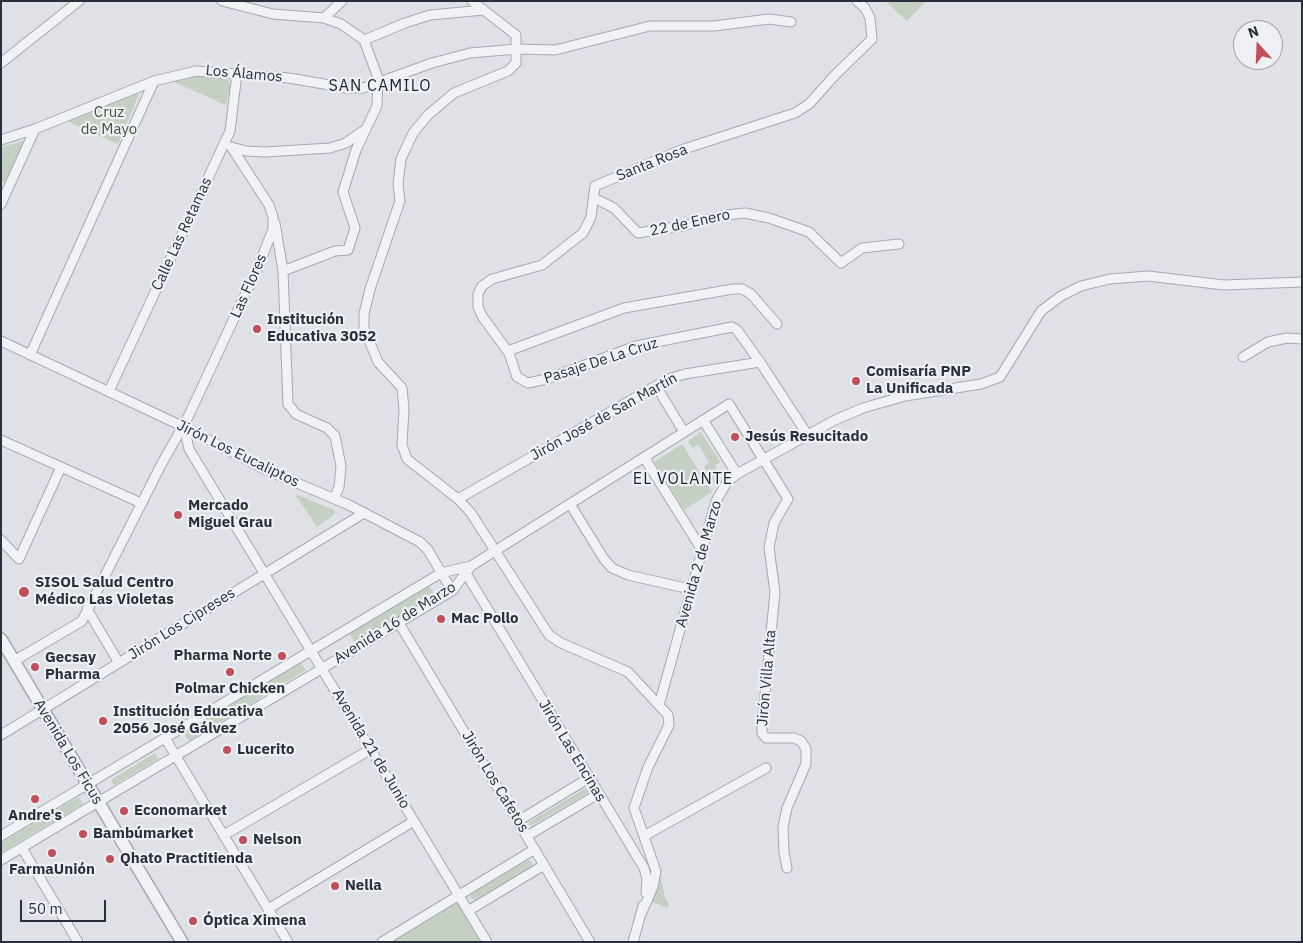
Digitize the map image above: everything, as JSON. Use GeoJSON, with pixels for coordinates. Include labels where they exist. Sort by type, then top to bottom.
{"type":"FeatureCollection","features":[{"type":"Feature","properties":{"kind":"street"},"geometry":{"type":"LineString","coordinates":[[1,63],[79,1]]}},
{"type":"Feature","properties":{"kind":"street"},"geometry":{"type":"LineString","coordinates":[[222,1],[273,14],[324,18],[346,26],[364,40],[376,72],[377,106],[356,150],[343,192],[355,228],[354,238],[348,250],[335,250],[283,271]]}},
{"type":"Feature","properties":{"kind":"street"},"geometry":{"type":"LineString","coordinates":[[324,18],[342,1]]}},
{"type":"Feature","properties":{"kind":"street"},"geometry":{"type":"LineString","coordinates":[[472,1],[515,34],[517,61],[513,67],[454,93],[428,115],[413,133],[399,165],[400,202],[389,230],[364,314],[365,334],[376,358],[402,388],[404,409],[402,445],[404,454],[410,462],[458,499],[471,513],[551,637],[624,670],[668,715],[669,725],[648,767],[634,808],[656,871],[653,887],[642,912]]}},
{"type":"Feature","properties":{"kind":"street","name":"Santa Rosa"},"geometry":{"type":"LineString","coordinates":[[508,351],[480,313],[477,300],[479,290],[492,279],[535,269],[556,255],[585,230],[591,217],[595,186],[598,184],[681,150],[795,113],[805,108],[872,40],[870,18],[857,1]]}},
{"type":"Feature","properties":{"kind":"street"},"geometry":{"type":"LineString","coordinates":[[364,40],[430,15],[484,10]]}},
{"type":"Feature","properties":{"kind":"street","name":"Los Álamos"},"geometry":{"type":"LineString","coordinates":[[1,140],[34,129],[154,81],[196,71],[237,72],[289,78],[347,88],[363,88],[417,68],[458,56],[517,49],[554,50],[650,26],[714,26],[769,19],[791,22]]}},
{"type":"Feature","properties":{"kind":"street","name":"Calle Las Retamas"},"geometry":{"type":"LineString","coordinates":[[109,391],[228,146],[232,127],[237,72]]}},
{"type":"Feature","properties":{"kind":"street"},"geometry":{"type":"LineString","coordinates":[[30,354],[154,81]]}},
{"type":"Feature","properties":{"kind":"street"},"geometry":{"type":"LineString","coordinates":[[1,204],[34,129]]}},
{"type":"Feature","properties":{"kind":"street"},"geometry":{"type":"LineString","coordinates":[[228,146],[265,152],[330,148],[346,143],[366,129]]}},
{"type":"Feature","properties":{"kind":"street"},"geometry":{"type":"LineString","coordinates":[[228,146],[269,205],[274,217],[283,271],[288,404],[296,414],[327,428],[335,436],[339,447],[341,466],[339,487],[334,499]]}},
{"type":"Feature","properties":{"kind":"street","name":"22 de Enero"},"geometry":{"type":"LineString","coordinates":[[594,198],[610,205],[636,231],[641,233],[698,223],[726,215],[746,213],[763,216],[809,232],[842,263],[866,247],[887,247],[899,244]]}},
{"type":"Feature","properties":{"kind":"street","name":"Las Flores"},"geometry":{"type":"LineString","coordinates":[[14,660],[82,620],[141,503],[184,427],[259,265],[273,229],[274,217]]}},
{"type":"Feature","properties":{"kind":"street","name":"Avenida 2 de Marzo"},"geometry":{"type":"LineString","coordinates":[[659,705],[690,589],[719,494],[727,482],[737,474],[835,420],[873,404],[905,396],[981,384],[1000,377],[1041,310],[1052,301],[1080,286],[1110,279],[1148,276],[1224,285],[1302,282]]}},
{"type":"Feature","properties":{"kind":"street"},"geometry":{"type":"LineString","coordinates":[[508,351],[624,308],[733,289],[742,289],[752,294],[777,324]]}},
{"type":"Feature","properties":{"kind":"street","name":"Pasaje De La Cruz"},"geometry":{"type":"LineString","coordinates":[[508,351],[518,379],[524,382],[535,383],[636,346],[730,326],[737,330],[808,434]]}},
{"type":"Feature","properties":{"kind":"street"},"geometry":{"type":"LineString","coordinates":[[1243,357],[1268,342],[1287,338],[1302,339]]}},
{"type":"Feature","properties":{"kind":"street","name":"Jirón Los Eucaliptos"},"geometry":{"type":"LineString","coordinates":[[1,341],[184,427],[266,470],[364,513],[424,546],[452,591]]}},
{"type":"Feature","properties":{"kind":"street","name":"Jirón José de San Martín"},"geometry":{"type":"LineString","coordinates":[[458,499],[656,386],[679,375],[760,362]]}},
{"type":"Feature","properties":{"kind":"street"},"geometry":{"type":"LineString","coordinates":[[656,386],[684,432]]}},
{"type":"Feature","properties":{"kind":"street"},"geometry":{"type":"LineString","coordinates":[[466,569],[726,405],[732,406],[764,458]]}},
{"type":"Feature","properties":{"kind":"street"},"geometry":{"type":"LineString","coordinates":[[703,420],[737,474]]}},
{"type":"Feature","properties":{"kind":"street","name":"Avenida 21 de Junio"},"geometry":{"type":"LineString","coordinates":[[184,427],[189,449],[487,942]]}},
{"type":"Feature","properties":{"kind":"street"},"geometry":{"type":"LineString","coordinates":[[1,440],[141,503]]}},
{"type":"Feature","properties":{"kind":"street"},"geometry":{"type":"LineString","coordinates":[[644,457],[702,550]]}},
{"type":"Feature","properties":{"kind":"street","name":"Jirón Villa Alta"},"geometry":{"type":"LineString","coordinates":[[764,458],[788,498],[774,523],[768,548],[775,592],[762,729],[766,738],[798,739],[805,745],[807,754],[806,764],[784,819],[783,845],[788,868]]}},
{"type":"Feature","properties":{"kind":"street"},"geometry":{"type":"LineString","coordinates":[[1,540],[19,559],[61,467]]}},
{"type":"Feature","properties":{"kind":"street"},"geometry":{"type":"LineString","coordinates":[[570,504],[604,559],[617,571],[690,589]]}},
{"type":"Feature","properties":{"kind":"street","name":"Jirón Los Cipreses"},"geometry":{"type":"LineString","coordinates":[[1,734],[364,513]]}},
{"type":"Feature","properties":{"kind":"street","name":"Avenida 16 de Marzo"},"geometry":{"type":"LineString","coordinates":[[1,836],[441,573],[466,569]]}},
{"type":"Feature","properties":{"kind":"street","name":"Avenida 16 de Marzo"},"geometry":{"type":"LineString","coordinates":[[1,860],[452,591],[466,569]]}},
{"type":"Feature","properties":{"kind":"street","name":"Jirón Las Encinas"},"geometry":{"type":"LineString","coordinates":[[466,569],[646,873],[647,886],[633,942]]}},
{"type":"Feature","properties":{"kind":"street"},"geometry":{"type":"LineString","coordinates":[[87,609],[119,663]]}},
{"type":"Feature","properties":{"kind":"street","name":"Jirón Los Cafetos"},"geometry":{"type":"LineString","coordinates":[[399,623],[590,942]]}},
{"type":"Feature","properties":{"kind":"street","name":"Avenida Los Ficus"},"geometry":{"type":"LineString","coordinates":[[1,639],[182,942]]}},
{"type":"Feature","properties":{"kind":"street"},"geometry":{"type":"LineString","coordinates":[[165,738],[288,942]]}},
{"type":"Feature","properties":{"kind":"street"},"geometry":{"type":"LineString","coordinates":[[224,835],[371,749]]}},
{"type":"Feature","properties":{"kind":"street"},"geometry":{"type":"LineString","coordinates":[[644,836],[766,768]]}},
{"type":"Feature","properties":{"kind":"street"},"geometry":{"type":"LineString","coordinates":[[518,821],[589,778]]}},
{"type":"Feature","properties":{"kind":"street"},"geometry":{"type":"LineString","coordinates":[[527,836],[598,794]]}},
{"type":"Feature","properties":{"kind":"street"},"geometry":{"type":"LineString","coordinates":[[268,909],[414,821]]}},
{"type":"Feature","properties":{"kind":"street"},"geometry":{"type":"LineString","coordinates":[[22,848],[78,942]]}},
{"type":"Feature","properties":{"kind":"street"},"geometry":{"type":"LineString","coordinates":[[382,942],[535,850]]}},
{"type":"Feature","properties":{"kind":"street"},"geometry":{"type":"LineString","coordinates":[[468,911],[544,865]]}},
{"type":"Feature","properties":{"kind":"green space"},"geometry":{"type":"Polygon","coordinates":[[[885,1],[926,1],[907,21],[885,1]]]}},
{"type":"Feature","properties":{"kind":"green space"},"geometry":{"type":"Polygon","coordinates":[[[201,75],[218,75],[229,81],[230,87],[226,105],[172,81],[201,75]]]}},
{"type":"Feature","properties":{"kind":"green space","name":"Cruz de Mayo"},"geometry":{"type":"Polygon","coordinates":[[[136,93],[139,94],[118,144],[67,121],[136,93]]]}},
{"type":"Feature","properties":{"kind":"green space"},"geometry":{"type":"Polygon","coordinates":[[[24,141],[5,183],[1,181],[1,147],[24,141]]]}},
{"type":"Feature","properties":{"kind":"green space"},"geometry":{"type":"Polygon","coordinates":[[[701,432],[720,462],[715,466],[720,476],[715,485],[704,467],[709,462],[699,445],[692,448],[688,441],[701,432]]]}},
{"type":"Feature","properties":{"kind":"green space","name":"EL VOLANTE"},"geometry":{"type":"Polygon","coordinates":[[[682,444],[712,492],[684,510],[654,462],[682,444]]]}},
{"type":"Feature","properties":{"kind":"green space"},"geometry":{"type":"Polygon","coordinates":[[[295,494],[334,510],[335,514],[317,527],[295,494]]]}},
{"type":"Feature","properties":{"kind":"green space"},"geometry":{"type":"Polygon","coordinates":[[[429,586],[435,595],[355,643],[349,633],[429,586]]]}},
{"type":"Feature","properties":{"kind":"green space"},"geometry":{"type":"Polygon","coordinates":[[[301,663],[306,670],[189,741],[184,733],[301,663]]]}},
{"type":"Feature","properties":{"kind":"green space"},"geometry":{"type":"Polygon","coordinates":[[[155,753],[158,759],[114,785],[111,780],[155,753]]]}},
{"type":"Feature","properties":{"kind":"green space"},"geometry":{"type":"Polygon","coordinates":[[[586,788],[589,792],[531,826],[529,825],[529,822],[586,788]]]}},
{"type":"Feature","properties":{"kind":"green space"},"geometry":{"type":"Polygon","coordinates":[[[79,797],[83,804],[1,853],[1,843],[79,797]]]}},
{"type":"Feature","properties":{"kind":"green space"},"geometry":{"type":"Polygon","coordinates":[[[528,860],[532,862],[532,867],[475,901],[471,898],[471,894],[528,860]]]}},
{"type":"Feature","properties":{"kind":"green space"},"geometry":{"type":"Polygon","coordinates":[[[660,872],[665,898],[669,904],[668,908],[652,902],[660,872]]]}},
{"type":"Feature","properties":{"kind":"green space"},"geometry":{"type":"Polygon","coordinates":[[[457,902],[481,942],[391,942],[457,902]]]}},
{"type":"Feature","properties":{"kind":"place","name":"Institución Educativa 3052"},"geometry":{"type":"Point","coordinates":[257,329]}},
{"type":"Feature","properties":{"kind":"place","name":"Comisaría PNP La Unificada"},"geometry":{"type":"Point","coordinates":[856,381]}},
{"type":"Feature","properties":{"kind":"place","name":"Jesús Resucitado"},"geometry":{"type":"Point","coordinates":[735,437]}},
{"type":"Feature","properties":{"kind":"place","name":"Mercado Miguel Grau"},"geometry":{"type":"Point","coordinates":[178,515]}},
{"type":"Feature","properties":{"kind":"place","name":"SISOL Salud Centro Médico Las Violetas"},"geometry":{"type":"Point","coordinates":[24,592]}},
{"type":"Feature","properties":{"kind":"place","name":"Mac Pollo"},"geometry":{"type":"Point","coordinates":[441,619]}},
{"type":"Feature","properties":{"kind":"place","name":"Pharma Norte"},"geometry":{"type":"Point","coordinates":[282,656]}},
{"type":"Feature","properties":{"kind":"place","name":"Gecsay Pharma"},"geometry":{"type":"Point","coordinates":[35,667]}},
{"type":"Feature","properties":{"kind":"place","name":"Polmar Chicken"},"geometry":{"type":"Point","coordinates":[230,672]}},
{"type":"Feature","properties":{"kind":"place","name":"Institución Educativa 2056 José Gálvez"},"geometry":{"type":"Point","coordinates":[103,721]}},
{"type":"Feature","properties":{"kind":"place","name":"Lucerito"},"geometry":{"type":"Point","coordinates":[227,750]}},
{"type":"Feature","properties":{"kind":"place","name":"Andre's"},"geometry":{"type":"Point","coordinates":[35,799]}},
{"type":"Feature","properties":{"kind":"place","name":"Economarket"},"geometry":{"type":"Point","coordinates":[124,811]}},
{"type":"Feature","properties":{"kind":"place","name":"Bambúmarket"},"geometry":{"type":"Point","coordinates":[83,834]}},
{"type":"Feature","properties":{"kind":"place","name":"Nelson"},"geometry":{"type":"Point","coordinates":[243,840]}},
{"type":"Feature","properties":{"kind":"place","name":"FarmaUnión"},"geometry":{"type":"Point","coordinates":[52,853]}},
{"type":"Feature","properties":{"kind":"place","name":"Qhato Practitienda"},"geometry":{"type":"Point","coordinates":[110,859]}},
{"type":"Feature","properties":{"kind":"place","name":"Nella"},"geometry":{"type":"Point","coordinates":[335,886]}},
{"type":"Feature","properties":{"kind":"place","name":"Óptica Ximena"},"geometry":{"type":"Point","coordinates":[193,921]}},
{"type":"Feature","properties":{"kind":"district","name":"SAN CAMILO"},"geometry":{"type":"Point","coordinates":[380,86]}},
{"type":"Feature","properties":{"kind":"district","name":"EL VOLANTE"},"geometry":{"type":"Point","coordinates":[683,479]}}]}
